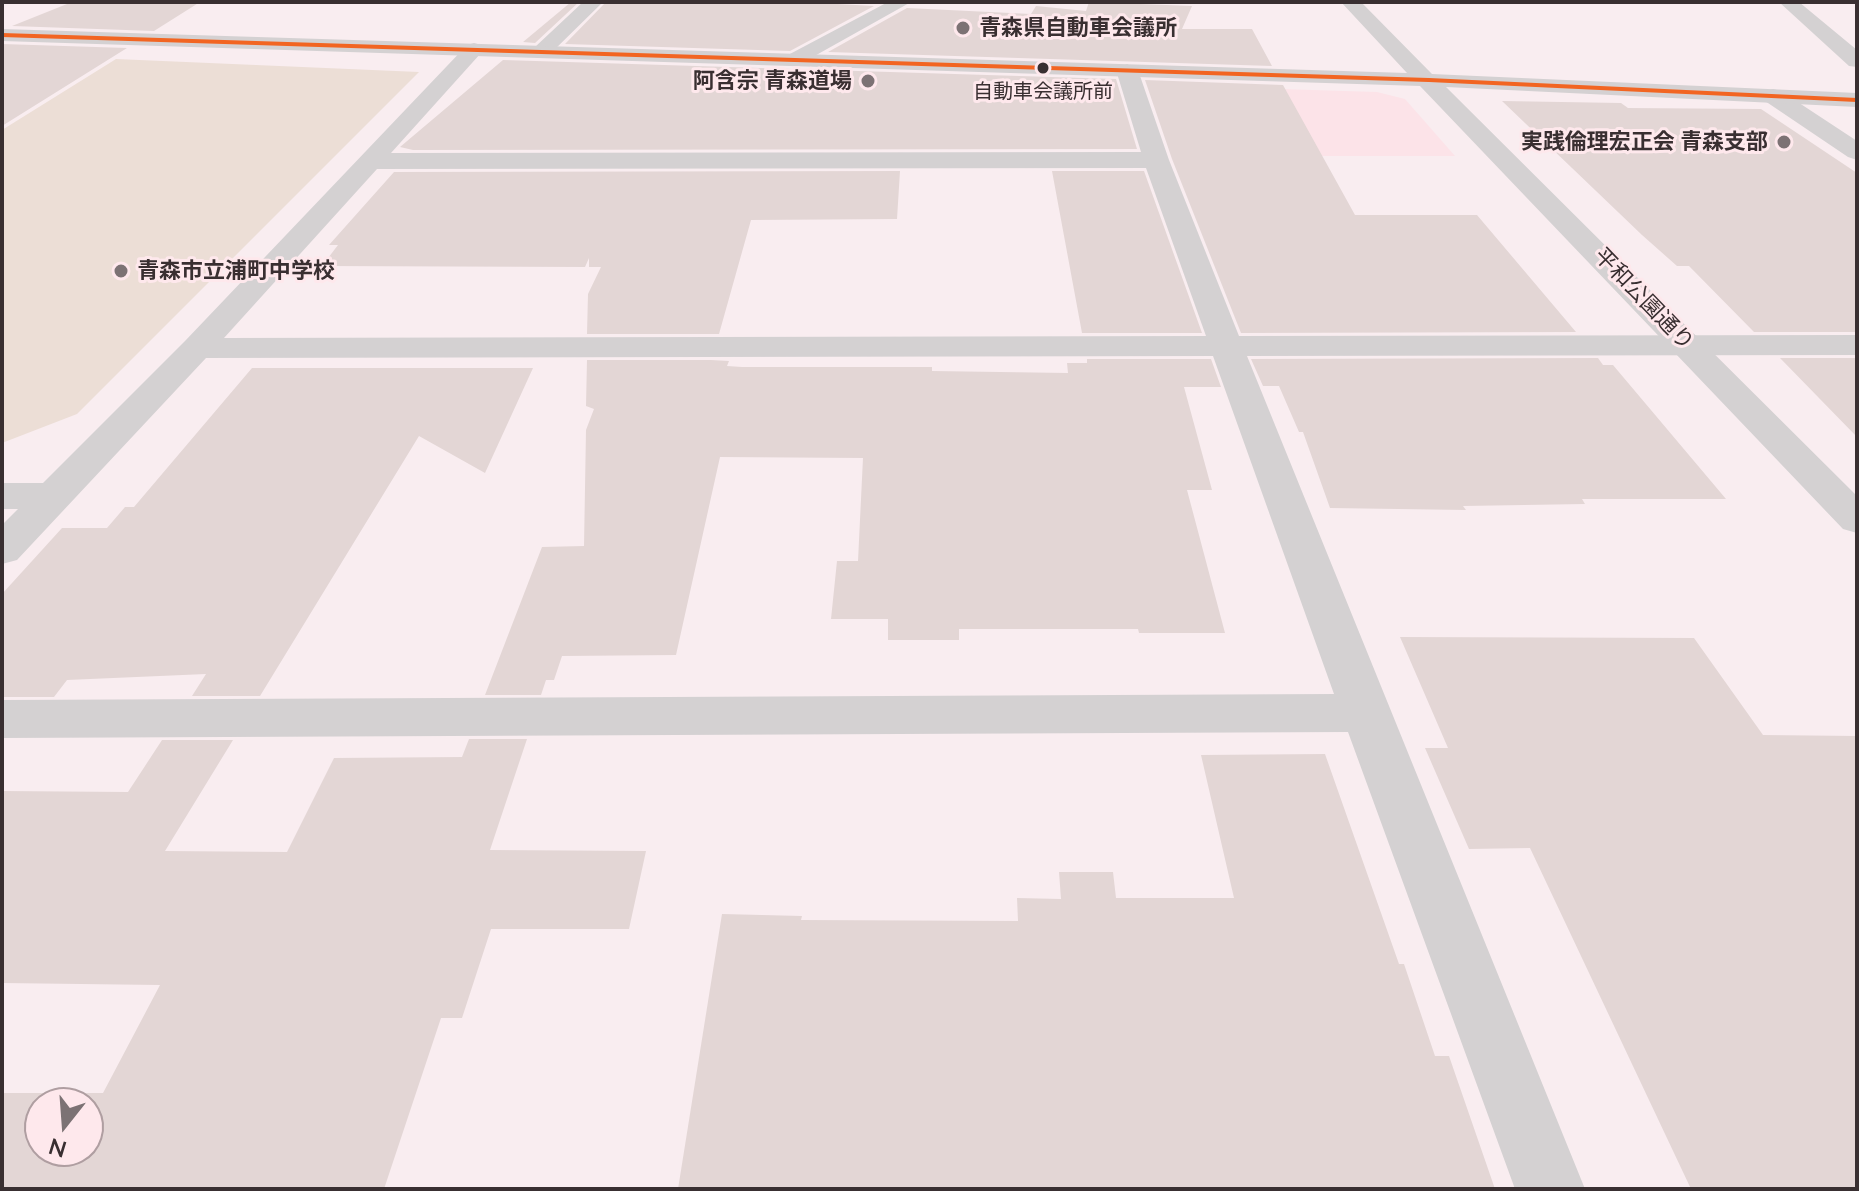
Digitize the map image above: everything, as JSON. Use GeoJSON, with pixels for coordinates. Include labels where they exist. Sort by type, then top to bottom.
{"type":"FeatureCollection","features":[{"type":"Feature","properties":{"kind":"street"},"geometry":{"type":"LineString","coordinates":[[542,51],[594,2]]}},
{"type":"Feature","properties":{"kind":"street"},"geometry":{"type":"LineString","coordinates":[[795,59],[902,2]]}},
{"type":"Feature","properties":{"kind":"street","name":"平和公園通り"},"geometry":{"type":"LineString","coordinates":[[1350,2],[1857,520]]}},
{"type":"Feature","properties":{"kind":"street"},"geometry":{"type":"LineString","coordinates":[[1788,2],[1857,61]]}},
{"type":"Feature","properties":{"kind":"street"},"geometry":{"type":"LineString","coordinates":[[2,35],[1429,80],[1857,100]]}},
{"type":"Feature","properties":{"kind":"street"},"geometry":{"type":"LineString","coordinates":[[2,550],[197,348],[474,49]]}},
{"type":"Feature","properties":{"kind":"street"},"geometry":{"type":"LineString","coordinates":[[1127,70],[1156,160],[1365,713],[1550,1189]]}},
{"type":"Feature","properties":{"kind":"street"},"geometry":{"type":"LineString","coordinates":[[1773,96],[1857,152]]}},
{"type":"Feature","properties":{"kind":"street"},"geometry":{"type":"LineString","coordinates":[[369,161],[1156,160]]}},
{"type":"Feature","properties":{"kind":"street"},"geometry":{"type":"LineString","coordinates":[[197,348],[1857,345]]}},
{"type":"Feature","properties":{"kind":"street"},"geometry":{"type":"LineString","coordinates":[[2,496],[52,496]]}},
{"type":"Feature","properties":{"kind":"street"},"geometry":{"type":"LineString","coordinates":[[2,719],[1365,713]]}},
{"type":"Feature","properties":{"kind":"shaded area","name":"青森市立浦町中学校"},"geometry":{"type":"Polygon","coordinates":[[[116,59],[419,72],[77,414],[2,443],[2,130],[116,59]]]}},
{"type":"Feature","properties":{"kind":"shaded area"},"geometry":{"type":"Polygon","coordinates":[[[1215,87],[1377,92],[1405,99],[1455,156],[1314,156],[1215,87]]]}},
{"type":"Feature","properties":{"kind":"building"},"geometry":{"type":"Polygon","coordinates":[[[72,2],[200,2],[154,31],[12,26],[72,2]]]}},
{"type":"Feature","properties":{"kind":"building"},"geometry":{"type":"Polygon","coordinates":[[[571,2],[579,2],[535,43],[523,42],[571,2]]]}},
{"type":"Feature","properties":{"kind":"building"},"geometry":{"type":"Polygon","coordinates":[[[606,2],[801,2],[874,6],[790,51],[565,44],[606,2]]]}},
{"type":"Feature","properties":{"kind":"building"},"geometry":{"type":"Polygon","coordinates":[[[1089,2],[1192,6],[1182,29],[1252,29],[1272,66],[828,52],[907,8],[1031,14],[1036,6],[1086,11],[1089,2]]]}},
{"type":"Feature","properties":{"kind":"building"},"geometry":{"type":"Polygon","coordinates":[[[2,44],[127,48],[2,126],[2,44]]]}},
{"type":"Feature","properties":{"kind":"building"},"geometry":{"type":"Polygon","coordinates":[[[503,60],[1116,79],[1137,149],[413,150],[400,147],[503,60]]]}},
{"type":"Feature","properties":{"kind":"building"},"geometry":{"type":"Polygon","coordinates":[[[1145,80],[1283,85],[1355,215],[1477,215],[1576,332],[1241,333],[1172,159],[1145,80]]]}},
{"type":"Feature","properties":{"kind":"building"},"geometry":{"type":"Polygon","coordinates":[[[1502,101],[1621,103],[1628,108],[1761,109],[1857,173],[1857,332],[1754,332],[1689,266],[1677,266],[1502,101]]]}},
{"type":"Feature","properties":{"kind":"building"},"geometry":{"type":"Polygon","coordinates":[[[900,171],[897,219],[751,220],[719,334],[587,334],[588,294],[601,267],[589,267],[589,258],[585,267],[322,266],[338,245],[329,245],[394,172],[900,171]]]}},
{"type":"Feature","properties":{"kind":"building"},"geometry":{"type":"Polygon","coordinates":[[[1052,171],[1144,171],[1202,333],[1082,333],[1052,171]]]}},
{"type":"Feature","properties":{"kind":"building"},"geometry":{"type":"Polygon","coordinates":[[[1598,358],[1603,365],[1613,365],[1726,499],[1582,499],[1585,504],[1463,506],[1466,510],[1330,508],[1303,432],[1299,432],[1279,386],[1263,386],[1251,359],[1598,358]]]}},
{"type":"Feature","properties":{"kind":"building"},"geometry":{"type":"Polygon","coordinates":[[[1780,358],[1857,358],[1857,437],[1780,358]]]}},
{"type":"Feature","properties":{"kind":"building"},"geometry":{"type":"Polygon","coordinates":[[[1087,359],[1211,359],[1221,387],[1184,387],[1212,490],[1187,490],[1225,633],[1139,633],[1138,629],[959,629],[959,640],[888,640],[888,619],[831,619],[837,561],[858,561],[863,458],[720,457],[676,655],[562,656],[554,680],[546,680],[541,695],[485,695],[542,547],[584,546],[586,430],[594,409],[586,406],[587,360],[711,360],[729,361],[727,366],[742,367],[932,367],[932,371],[1068,373],[1067,363],[1087,363],[1087,359]]]}},
{"type":"Feature","properties":{"kind":"building"},"geometry":{"type":"Polygon","coordinates":[[[252,368],[533,368],[485,473],[419,436],[260,696],[192,696],[206,674],[67,680],[54,697],[2,697],[2,594],[62,528],[107,528],[125,507],[134,507],[252,368]]]}},
{"type":"Feature","properties":{"kind":"building"},"geometry":{"type":"Polygon","coordinates":[[[1400,637],[1694,638],[1763,735],[1857,736],[1857,1189],[1691,1189],[1530,848],[1469,849],[1425,748],[1448,748],[1400,637]]]}},
{"type":"Feature","properties":{"kind":"building"},"geometry":{"type":"Polygon","coordinates":[[[469,739],[527,739],[490,850],[646,851],[629,929],[491,929],[462,1018],[441,1018],[384,1189],[2,1189],[2,1093],[24,1093],[24,1167],[104,1167],[104,1091],[160,985],[2,983],[2,791],[128,792],[162,740],[233,740],[165,851],[287,852],[334,758],[462,757],[469,739]]]}},
{"type":"Feature","properties":{"kind":"building"},"geometry":{"type":"Polygon","coordinates":[[[1325,754],[1399,964],[1404,964],[1435,1056],[1449,1056],[1495,1189],[678,1189],[722,914],[802,916],[801,920],[1018,921],[1017,898],[1061,899],[1059,872],[1113,872],[1116,898],[1234,898],[1201,755],[1325,754]]]}},
{"type":"Feature","properties":{"kind":"transit line"},"geometry":{"type":"LineString","coordinates":[[2,35],[1429,80],[1857,100]]}},
{"type":"Feature","properties":{"kind":"place","name":"青森県自動車会議所"},"geometry":{"type":"Point","coordinates":[963,28]}},
{"type":"Feature","properties":{"kind":"place","name":"自動車会議所前"},"geometry":{"type":"Point","coordinates":[1043,68]}},
{"type":"Feature","properties":{"kind":"place","name":"阿含宗 青森道場"},"geometry":{"type":"Point","coordinates":[868,81]}},
{"type":"Feature","properties":{"kind":"place","name":"実践倫理宏正会 青森支部"},"geometry":{"type":"Point","coordinates":[1784,142]}},
{"type":"Feature","properties":{"kind":"place","name":"青森市立浦町中学校"},"geometry":{"type":"Point","coordinates":[121,271]}}]}
